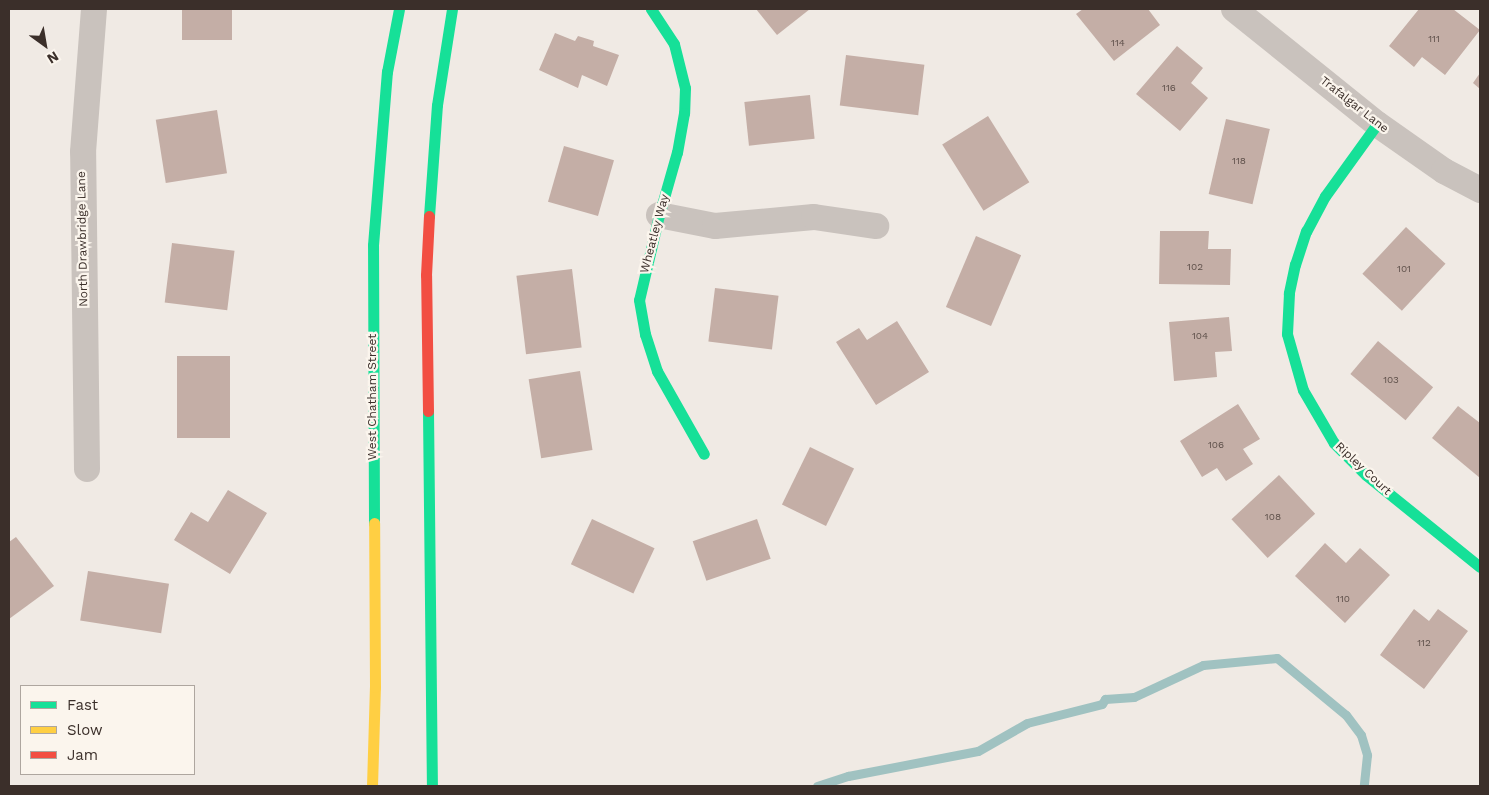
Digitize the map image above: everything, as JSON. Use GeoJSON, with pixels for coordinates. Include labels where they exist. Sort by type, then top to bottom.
{"type":"FeatureCollection","features":[{"type":"Feature","properties":{"kind":"street","name":"North Drawbridge Lane"},"geometry":{"type":"LineString","coordinates":[[87,469],[82,152],[92,9]]}},
{"type":"Feature","properties":{"kind":"street","name":"West Chatham Street"},"geometry":{"type":"LineString","coordinates":[[372,786],[375,687],[373,245],[387,72],[399,9]]}},
{"type":"Feature","properties":{"kind":"street"},"geometry":{"type":"LineString","coordinates":[[432,786],[426,275],[437,105],[452,9]]}},
{"type":"Feature","properties":{"kind":"street","name":"Wheatley Way"},"geometry":{"type":"LineString","coordinates":[[651,9],[674,44],[685,88],[684,113],[677,152],[659,215],[640,300],[645,334],[665,387],[704,454]]}},
{"type":"Feature","properties":{"kind":"street","name":"Trafalgar Lane"},"geometry":{"type":"LineString","coordinates":[[1234,9],[1377,124],[1444,171],[1480,190]]}},
{"type":"Feature","properties":{"kind":"street","name":"Ripley Court"},"geometry":{"type":"LineString","coordinates":[[1377,124],[1325,196],[1306,232],[1295,264],[1289,293],[1288,334],[1293,359],[1303,390],[1334,443],[1366,475],[1480,568]]}},
{"type":"Feature","properties":{"kind":"street"},"geometry":{"type":"LineString","coordinates":[[659,215],[714,226],[814,217],[876,226]]}},
{"type":"Feature","properties":{"kind":"building"},"geometry":{"type":"Polygon","coordinates":[[[182,9],[232,9],[232,40],[182,40],[182,9]]]}},
{"type":"Feature","properties":{"kind":"building"},"geometry":{"type":"Polygon","coordinates":[[[756,9],[810,9],[777,35],[756,9]]]}},
{"type":"Feature","properties":{"kind":"building"},"geometry":{"type":"Polygon","coordinates":[[[1083,9],[1148,9],[1160,25],[1114,61],[1076,14],[1083,9]]]}},
{"type":"Feature","properties":{"kind":"building"},"geometry":{"type":"Polygon","coordinates":[[[1419,9],[1453,9],[1480,30],[1445,75],[1422,57],[1414,67],[1389,46],[1419,9]]]}},
{"type":"Feature","properties":{"kind":"building"},"geometry":{"type":"Polygon","coordinates":[[[555,33],[575,41],[578,36],[594,41],[593,46],[619,55],[607,86],[582,75],[578,88],[539,70],[555,33]]]}},
{"type":"Feature","properties":{"kind":"building"},"geometry":{"type":"Polygon","coordinates":[[[1177,46],[1203,68],[1191,83],[1208,98],[1180,131],[1136,94],[1177,46]]]}},
{"type":"Feature","properties":{"kind":"building"},"geometry":{"type":"Polygon","coordinates":[[[846,55],[924,65],[918,115],[840,106],[846,55]]]}},
{"type":"Feature","properties":{"kind":"building"},"geometry":{"type":"Polygon","coordinates":[[[1480,73],[1480,89],[1473,83],[1480,73]]]}},
{"type":"Feature","properties":{"kind":"building"},"geometry":{"type":"Polygon","coordinates":[[[810,95],[815,139],[749,146],[744,102],[810,95]]]}},
{"type":"Feature","properties":{"kind":"building"},"geometry":{"type":"Polygon","coordinates":[[[217,110],[227,173],[166,183],[156,120],[217,110]]]}},
{"type":"Feature","properties":{"kind":"building"},"geometry":{"type":"Polygon","coordinates":[[[988,116],[1029,182],[984,211],[942,145],[988,116]]]}},
{"type":"Feature","properties":{"kind":"building"},"geometry":{"type":"Polygon","coordinates":[[[1226,119],[1270,129],[1253,204],[1209,194],[1226,119]]]}},
{"type":"Feature","properties":{"kind":"building"},"geometry":{"type":"Polygon","coordinates":[[[564,146],[614,160],[598,216],[548,202],[564,146]]]}},
{"type":"Feature","properties":{"kind":"building"},"geometry":{"type":"Polygon","coordinates":[[[1406,227],[1445,264],[1402,311],[1362,274],[1406,227]]]}},
{"type":"Feature","properties":{"kind":"building"},"geometry":{"type":"Polygon","coordinates":[[[1160,231],[1209,231],[1208,249],[1231,249],[1230,285],[1159,284],[1160,231]]]}},
{"type":"Feature","properties":{"kind":"building"},"geometry":{"type":"Polygon","coordinates":[[[976,236],[1021,255],[991,326],[946,307],[976,236]]]}},
{"type":"Feature","properties":{"kind":"building"},"geometry":{"type":"Polygon","coordinates":[[[172,243],[235,251],[227,310],[165,303],[172,243]]]}},
{"type":"Feature","properties":{"kind":"building"},"geometry":{"type":"Polygon","coordinates":[[[572,269],[582,347],[526,354],[516,276],[572,269]]]}},
{"type":"Feature","properties":{"kind":"building"},"geometry":{"type":"Polygon","coordinates":[[[715,288],[779,296],[772,349],[708,342],[715,288]]]}},
{"type":"Feature","properties":{"kind":"building"},"geometry":{"type":"Polygon","coordinates":[[[1229,317],[1232,351],[1215,352],[1217,377],[1174,381],[1169,322],[1229,317]]]}},
{"type":"Feature","properties":{"kind":"building"},"geometry":{"type":"Polygon","coordinates":[[[897,321],[929,372],[876,405],[836,342],[859,328],[867,340],[897,321]]]}},
{"type":"Feature","properties":{"kind":"building"},"geometry":{"type":"Polygon","coordinates":[[[1378,341],[1433,387],[1406,420],[1350,374],[1378,341]]]}},
{"type":"Feature","properties":{"kind":"building"},"geometry":{"type":"Polygon","coordinates":[[[177,356],[230,356],[230,438],[177,438],[177,356]]]}},
{"type":"Feature","properties":{"kind":"building"},"geometry":{"type":"Polygon","coordinates":[[[580,371],[593,450],[541,458],[529,379],[580,371]]]}},
{"type":"Feature","properties":{"kind":"building"},"geometry":{"type":"Polygon","coordinates":[[[1238,404],[1260,439],[1243,449],[1253,464],[1226,481],[1217,468],[1202,477],[1180,441],[1238,404]]]}},
{"type":"Feature","properties":{"kind":"building"},"geometry":{"type":"Polygon","coordinates":[[[1458,406],[1480,423],[1480,478],[1432,438],[1458,406]]]}},
{"type":"Feature","properties":{"kind":"building"},"geometry":{"type":"Polygon","coordinates":[[[810,447],[854,468],[826,526],[782,505],[810,447]]]}},
{"type":"Feature","properties":{"kind":"building"},"geometry":{"type":"Polygon","coordinates":[[[1279,475],[1315,514],[1268,558],[1231,519],[1279,475]]]}},
{"type":"Feature","properties":{"kind":"building"},"geometry":{"type":"Polygon","coordinates":[[[228,490],[267,513],[230,574],[174,540],[191,512],[208,522],[228,490]]]}},
{"type":"Feature","properties":{"kind":"building"},"geometry":{"type":"Polygon","coordinates":[[[592,519],[655,548],[633,593],[571,564],[592,519]]]}},
{"type":"Feature","properties":{"kind":"building"},"geometry":{"type":"Polygon","coordinates":[[[757,519],[771,559],[706,581],[693,541],[757,519]]]}},
{"type":"Feature","properties":{"kind":"building"},"geometry":{"type":"Polygon","coordinates":[[[16,537],[54,586],[9,619],[9,542],[16,537]]]}},
{"type":"Feature","properties":{"kind":"building"},"geometry":{"type":"Polygon","coordinates":[[[1325,543],[1346,563],[1360,548],[1390,575],[1345,623],[1295,576],[1325,543]]]}},
{"type":"Feature","properties":{"kind":"building"},"geometry":{"type":"Polygon","coordinates":[[[88,571],[169,584],[161,633],[80,620],[88,571]]]}},
{"type":"Feature","properties":{"kind":"building"},"geometry":{"type":"Polygon","coordinates":[[[1414,609],[1429,621],[1438,609],[1468,631],[1424,689],[1380,655],[1414,609]]]}},
{"type":"Feature","properties":{"kind":"waterway"},"geometry":{"type":"LineString","coordinates":[[817,786],[848,776],[978,751],[1027,723],[1102,704],[1105,699],[1134,697],[1203,665],[1277,658],[1346,715],[1361,735],[1367,755],[1364,786]]}},
{"type":"Feature","properties":{"kind":"traffic: fast"},"geometry":{"type":"LineString","coordinates":[[374,523],[373,245],[387,72],[399,9]]}},
{"type":"Feature","properties":{"kind":"traffic: fast"},"geometry":{"type":"LineString","coordinates":[[429,216],[437,105],[452,9]]}},
{"type":"Feature","properties":{"kind":"traffic: fast"},"geometry":{"type":"LineString","coordinates":[[651,9],[674,44],[685,88],[684,113],[677,152],[659,215],[639,300],[645,334],[657,371],[704,454]]}},
{"type":"Feature","properties":{"kind":"traffic: fast"},"geometry":{"type":"LineString","coordinates":[[1377,124],[1325,196],[1306,231],[1295,264],[1289,293],[1287,334],[1303,390],[1334,443],[1366,475],[1480,567]]}},
{"type":"Feature","properties":{"kind":"traffic: fast"},"geometry":{"type":"LineString","coordinates":[[428,411],[432,786]]}},
{"type":"Feature","properties":{"kind":"traffic: slow"},"geometry":{"type":"LineString","coordinates":[[372,786],[375,687],[374,523]]}},
{"type":"Feature","properties":{"kind":"traffic: jam"},"geometry":{"type":"LineString","coordinates":[[428,411],[426,275],[429,216]]}}]}
